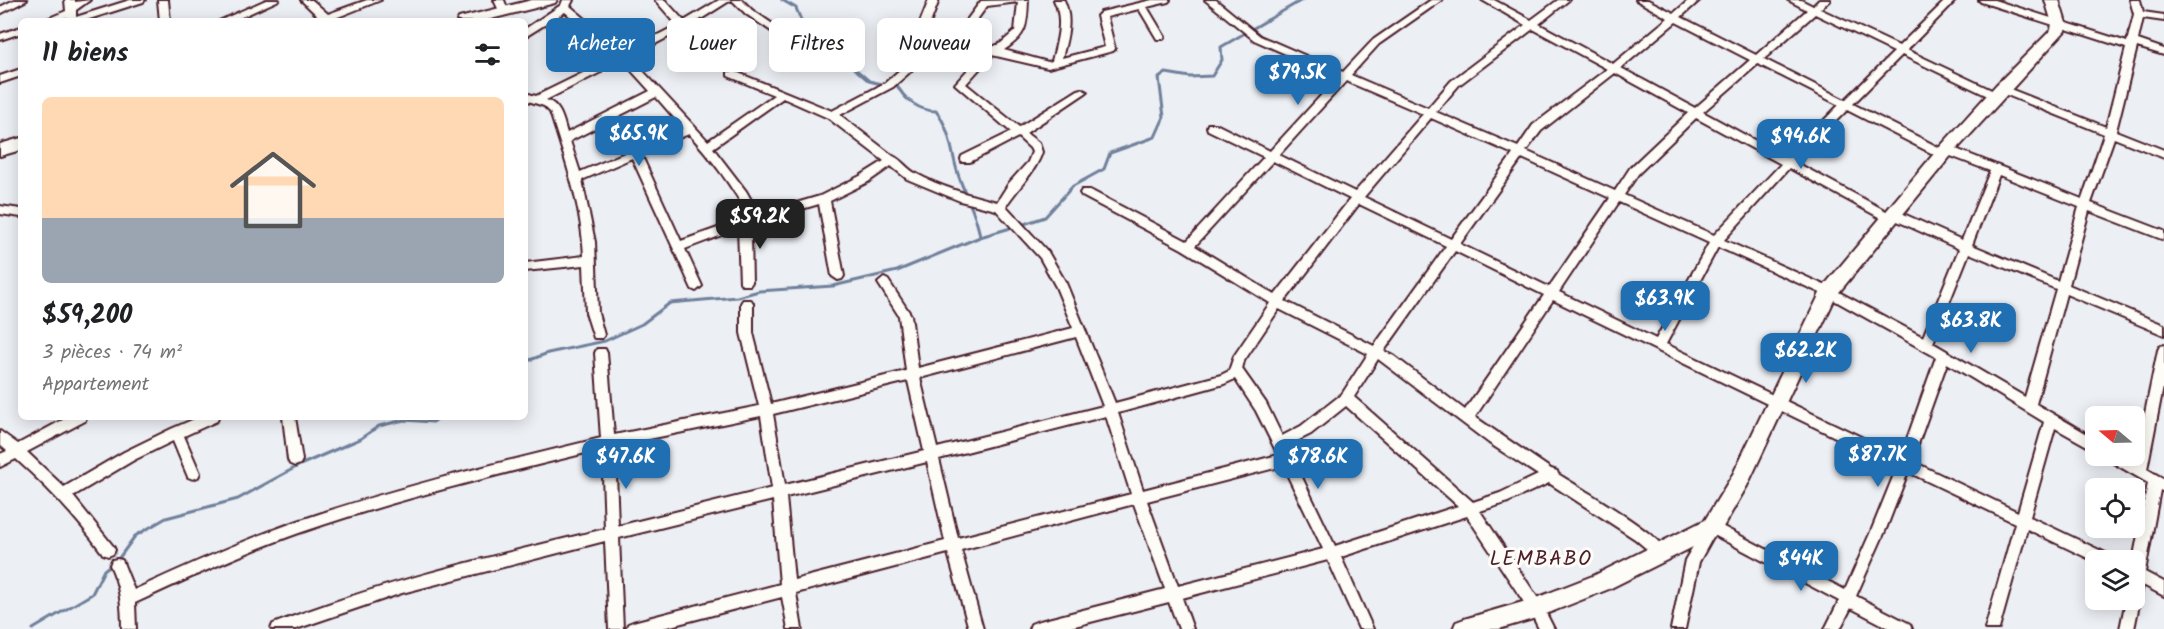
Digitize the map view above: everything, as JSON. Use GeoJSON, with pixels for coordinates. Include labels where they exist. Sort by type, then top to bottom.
{"type":"FeatureCollection","features":[{"type":"Feature","properties":{"kind":"street"},"geometry":{"type":"LineString","coordinates":[[0,11],[22,0]]}},
{"type":"Feature","properties":{"kind":"street"},"geometry":{"type":"LineString","coordinates":[[71,13],[85,0]]}},
{"type":"Feature","properties":{"kind":"street"},"geometry":{"type":"LineString","coordinates":[[55,18],[140,0]]}},
{"type":"Feature","properties":{"kind":"street"},"geometry":{"type":"LineString","coordinates":[[163,0],[165,18]]}},
{"type":"Feature","properties":{"kind":"street"},"geometry":{"type":"LineString","coordinates":[[233,18],[272,0]]}},
{"type":"Feature","properties":{"kind":"street"},"geometry":{"type":"LineString","coordinates":[[306,0],[326,18]]}},
{"type":"Feature","properties":{"kind":"street"},"geometry":{"type":"LineString","coordinates":[[333,18],[375,0]]}},
{"type":"Feature","properties":{"kind":"street"},"geometry":{"type":"LineString","coordinates":[[471,18],[501,6],[550,0]]}},
{"type":"Feature","properties":{"kind":"street"},"geometry":{"type":"LineString","coordinates":[[660,0],[676,18]]}},
{"type":"Feature","properties":{"kind":"street"},"geometry":{"type":"LineString","coordinates":[[696,18],[726,0]]}},
{"type":"Feature","properties":{"kind":"street"},"geometry":{"type":"LineString","coordinates":[[737,0],[749,12],[769,26]]}},
{"type":"Feature","properties":{"kind":"street"},"geometry":{"type":"LineString","coordinates":[[927,18],[934,0]]}},
{"type":"Feature","properties":{"kind":"street"},"geometry":{"type":"LineString","coordinates":[[973,18],[984,3],[1016,0]]}},
{"type":"Feature","properties":{"kind":"street"},"geometry":{"type":"LineString","coordinates":[[992,51],[1017,37],[1022,29],[1023,0]]}},
{"type":"Feature","properties":{"kind":"street"},"geometry":{"type":"LineString","coordinates":[[1056,64],[1063,32],[1063,6],[1059,0]]}},
{"type":"Feature","properties":{"kind":"street"},"geometry":{"type":"LineString","coordinates":[[992,52],[1056,64],[1110,49],[1102,16],[1165,0]]}},
{"type":"Feature","properties":{"kind":"street"},"geometry":{"type":"LineString","coordinates":[[1210,0],[1246,30],[1829,292],[1926,345],[2085,439]]}},
{"type":"Feature","properties":{"kind":"street"},"geometry":{"type":"LineString","coordinates":[[1188,247],[1376,42],[1437,0]]}},
{"type":"Feature","properties":{"kind":"street"},"geometry":{"type":"LineString","coordinates":[[1487,0],[1787,164],[1891,216],[2164,330]]}},
{"type":"Feature","properties":{"kind":"street"},"geometry":{"type":"LineString","coordinates":[[279,629],[313,615],[446,573],[933,455],[1224,380],[1236,371],[1238,360],[1276,302],[1357,198],[1429,112],[1455,83],[1564,0]]}},
{"type":"Feature","properties":{"kind":"street"},"geometry":{"type":"LineString","coordinates":[[1641,0],[1756,60],[1945,152],[2164,236]]}},
{"type":"Feature","properties":{"kind":"street"},"geometry":{"type":"LineString","coordinates":[[1278,444],[1306,430],[1346,398],[1376,352],[1537,128],[1614,69],[1695,0]]}},
{"type":"Feature","properties":{"kind":"street"},"geometry":{"type":"LineString","coordinates":[[1793,0],[1900,52],[1998,92],[2164,154]]}},
{"type":"Feature","properties":{"kind":"street"},"geometry":{"type":"LineString","coordinates":[[1467,418],[1634,171],[1695,113],[1825,0]]}},
{"type":"Feature","properties":{"kind":"street"},"geometry":{"type":"LineString","coordinates":[[1659,346],[1715,242],[1787,164],[1951,0]]}},
{"type":"Feature","properties":{"kind":"street"},"geometry":{"type":"LineString","coordinates":[[1984,0],[2132,45],[2164,52]]}},
{"type":"Feature","properties":{"kind":"street"},"geometry":{"type":"LineString","coordinates":[[1678,629],[1692,560],[1740,480],[1829,292],[1945,152],[1998,92],[2058,31],[2059,23],[2052,0]]}},
{"type":"Feature","properties":{"kind":"street"},"geometry":{"type":"LineString","coordinates":[[2029,406],[2085,205],[2110,133],[2139,14],[2135,0]]}},
{"type":"Feature","properties":{"kind":"street"},"geometry":{"type":"LineString","coordinates":[[528,32],[567,3],[583,18]]}},
{"type":"Feature","properties":{"kind":"street"},"geometry":{"type":"LineString","coordinates":[[1141,5],[1160,38]]}},
{"type":"Feature","properties":{"kind":"street"},"geometry":{"type":"LineString","coordinates":[[2139,14],[2164,18]]}},
{"type":"Feature","properties":{"kind":"street"},"geometry":{"type":"LineString","coordinates":[[0,37],[18,31]]}},
{"type":"Feature","properties":{"kind":"street"},"geometry":{"type":"LineString","coordinates":[[537,100],[593,72]]}},
{"type":"Feature","properties":{"kind":"street"},"geometry":{"type":"LineString","coordinates":[[639,72],[706,147],[742,194],[756,219]]}},
{"type":"Feature","properties":{"kind":"street"},"geometry":{"type":"LineString","coordinates":[[832,115],[890,85],[904,72]]}},
{"type":"Feature","properties":{"kind":"street"},"geometry":{"type":"LineString","coordinates":[[972,72],[960,84],[1035,146],[1037,152],[1033,164],[1013,186],[1000,207]]}},
{"type":"Feature","properties":{"kind":"street"},"geometry":{"type":"LineString","coordinates":[[0,80],[18,73]]}},
{"type":"Feature","properties":{"kind":"street"},"geometry":{"type":"LineString","coordinates":[[732,74],[832,115],[893,160],[910,176],[964,198],[1000,207],[1044,255],[1062,286],[1111,410],[1138,496],[1186,629]]}},
{"type":"Feature","properties":{"kind":"street"},"geometry":{"type":"LineString","coordinates":[[564,138],[657,92]]}},
{"type":"Feature","properties":{"kind":"street"},"geometry":{"type":"LineString","coordinates":[[966,159],[1019,132],[1082,92]]}},
{"type":"Feature","properties":{"kind":"street"},"geometry":{"type":"LineString","coordinates":[[706,147],[782,94]]}},
{"type":"Feature","properties":{"kind":"street"},"geometry":{"type":"LineString","coordinates":[[528,97],[548,104],[555,111],[576,178],[589,242],[592,313],[598,335]]}},
{"type":"Feature","properties":{"kind":"street"},"geometry":{"type":"LineString","coordinates":[[1212,127],[1455,244],[1659,346],[2085,550]]}},
{"type":"Feature","properties":{"kind":"street"},"geometry":{"type":"LineString","coordinates":[[576,178],[690,129]]}},
{"type":"Feature","properties":{"kind":"street"},"geometry":{"type":"LineString","coordinates":[[0,150],[18,145]]}},
{"type":"Feature","properties":{"kind":"street"},"geometry":{"type":"LineString","coordinates":[[635,153],[696,286]]}},
{"type":"Feature","properties":{"kind":"street"},"geometry":{"type":"LineString","coordinates":[[678,247],[742,223],[824,199],[864,179],[893,160]]}},
{"type":"Feature","properties":{"kind":"street"},"geometry":{"type":"LineString","coordinates":[[1926,345],[1996,170]]}},
{"type":"Feature","properties":{"kind":"street"},"geometry":{"type":"LineString","coordinates":[[1086,193],[1188,247],[1276,302],[1390,360],[1494,439],[1552,475],[1640,535],[1660,552]]}},
{"type":"Feature","properties":{"kind":"street"},"geometry":{"type":"LineString","coordinates":[[824,199],[838,276]]}},
{"type":"Feature","properties":{"kind":"street"},"geometry":{"type":"LineString","coordinates":[[0,210],[18,213]]}},
{"type":"Feature","properties":{"kind":"street"},"geometry":{"type":"LineString","coordinates":[[742,223],[745,236],[746,282]]}},
{"type":"Feature","properties":{"kind":"street"},"geometry":{"type":"LineString","coordinates":[[528,262],[590,260]]}},
{"type":"Feature","properties":{"kind":"street"},"geometry":{"type":"LineString","coordinates":[[885,283],[905,315],[913,375],[953,546],[976,629]]}},
{"type":"Feature","properties":{"kind":"street"},"geometry":{"type":"LineString","coordinates":[[747,303],[747,333],[766,410],[779,491],[788,589],[795,629]]}},
{"type":"Feature","properties":{"kind":"street"},"geometry":{"type":"LineString","coordinates":[[129,599],[231,552],[299,527],[464,477],[608,442],[766,410],[913,375],[1080,331]]}},
{"type":"Feature","properties":{"kind":"street"},"geometry":{"type":"LineString","coordinates":[[2140,472],[2164,350]]}},
{"type":"Feature","properties":{"kind":"street"},"geometry":{"type":"LineString","coordinates":[[601,353],[608,442],[616,629]]}},
{"type":"Feature","properties":{"kind":"street"},"geometry":{"type":"LineString","coordinates":[[1832,629],[1849,599],[1905,464],[1943,356]]}},
{"type":"Feature","properties":{"kind":"street"},"geometry":{"type":"LineString","coordinates":[[1236,371],[1261,407],[1366,629]]}},
{"type":"Feature","properties":{"kind":"street"},"geometry":{"type":"LineString","coordinates":[[1346,398],[1470,508],[1536,608],[1547,629]]}},
{"type":"Feature","properties":{"kind":"street"},"geometry":{"type":"LineString","coordinates":[[1992,629],[2051,419]]}},
{"type":"Feature","properties":{"kind":"street"},"geometry":{"type":"LineString","coordinates":[[0,461],[74,420]]}},
{"type":"Feature","properties":{"kind":"street"},"geometry":{"type":"LineString","coordinates":[[64,494],[129,456],[205,420]]}},
{"type":"Feature","properties":{"kind":"street"},"geometry":{"type":"LineString","coordinates":[[289,420],[295,459]]}},
{"type":"Feature","properties":{"kind":"street"},"geometry":{"type":"LineString","coordinates":[[176,433],[193,473]]}},
{"type":"Feature","properties":{"kind":"street"},"geometry":{"type":"LineString","coordinates":[[0,437],[64,494],[90,524],[108,550]]}},
{"type":"Feature","properties":{"kind":"street"},"geometry":{"type":"LineString","coordinates":[[633,629],[1286,459]]}},
{"type":"Feature","properties":{"kind":"street"},"geometry":{"type":"LineString","coordinates":[[2130,466],[2160,484],[2143,550]]}},
{"type":"Feature","properties":{"kind":"street"},"geometry":{"type":"LineString","coordinates":[[1036,629],[1332,553],[1503,498],[1552,475]]}},
{"type":"Feature","properties":{"kind":"street"},"geometry":{"type":"LineString","coordinates":[[1464,629],[1536,608],[1602,582],[1713,527]]}},
{"type":"Feature","properties":{"kind":"street"},"geometry":{"type":"LineString","coordinates":[[1713,527],[1905,629]]}},
{"type":"Feature","properties":{"kind":"street"},"geometry":{"type":"LineString","coordinates":[[117,565],[122,573],[129,599],[129,629]]}},
{"type":"Feature","properties":{"kind":"street"},"geometry":{"type":"LineString","coordinates":[[2145,580],[2164,589]]}},
{"type":"Feature","properties":{"kind":"street"},"geometry":{"type":"LineString","coordinates":[[2127,629],[2131,610]]}},
{"type":"Feature","properties":{"kind":"waterway"},"geometry":{"type":"LineString","coordinates":[[782,0],[796,8],[813,42],[839,55],[869,81],[885,85]]}},
{"type":"Feature","properties":{"kind":"waterway"},"geometry":{"type":"LineString","coordinates":[[1021,225],[1045,217],[1073,186],[1104,169],[1110,153],[1155,137],[1164,117],[1159,78],[1166,73],[1190,77],[1212,76],[1222,60],[1221,47],[1302,0]]}},
{"type":"Feature","properties":{"kind":"waterway"},"geometry":{"type":"LineString","coordinates":[[892,85],[897,85],[913,104],[936,111],[941,118],[948,133],[958,174],[974,213],[980,237]]}},
{"type":"Feature","properties":{"kind":"waterway"},"geometry":{"type":"LineString","coordinates":[[980,237],[1014,227]]}},
{"type":"Feature","properties":{"kind":"waterway"},"geometry":{"type":"LineString","coordinates":[[528,361],[548,353],[605,341],[642,324],[670,303],[737,297],[759,291],[833,286],[897,271],[980,237]]}},
{"type":"Feature","properties":{"kind":"waterway"},"geometry":{"type":"LineString","coordinates":[[33,629],[92,594],[104,570],[119,558],[135,536],[166,518],[238,499],[300,465],[360,439],[379,426],[404,420]]}},
{"type":"Feature","properties":{"kind":"waterway"},"geometry":{"type":"LineString","coordinates":[[404,420],[433,422],[436,420]]}},
{"type":"Feature","properties":{"kind":"district","name":"LEMBABO"},"geometry":{"type":"Point","coordinates":[1541,559]}}]}
